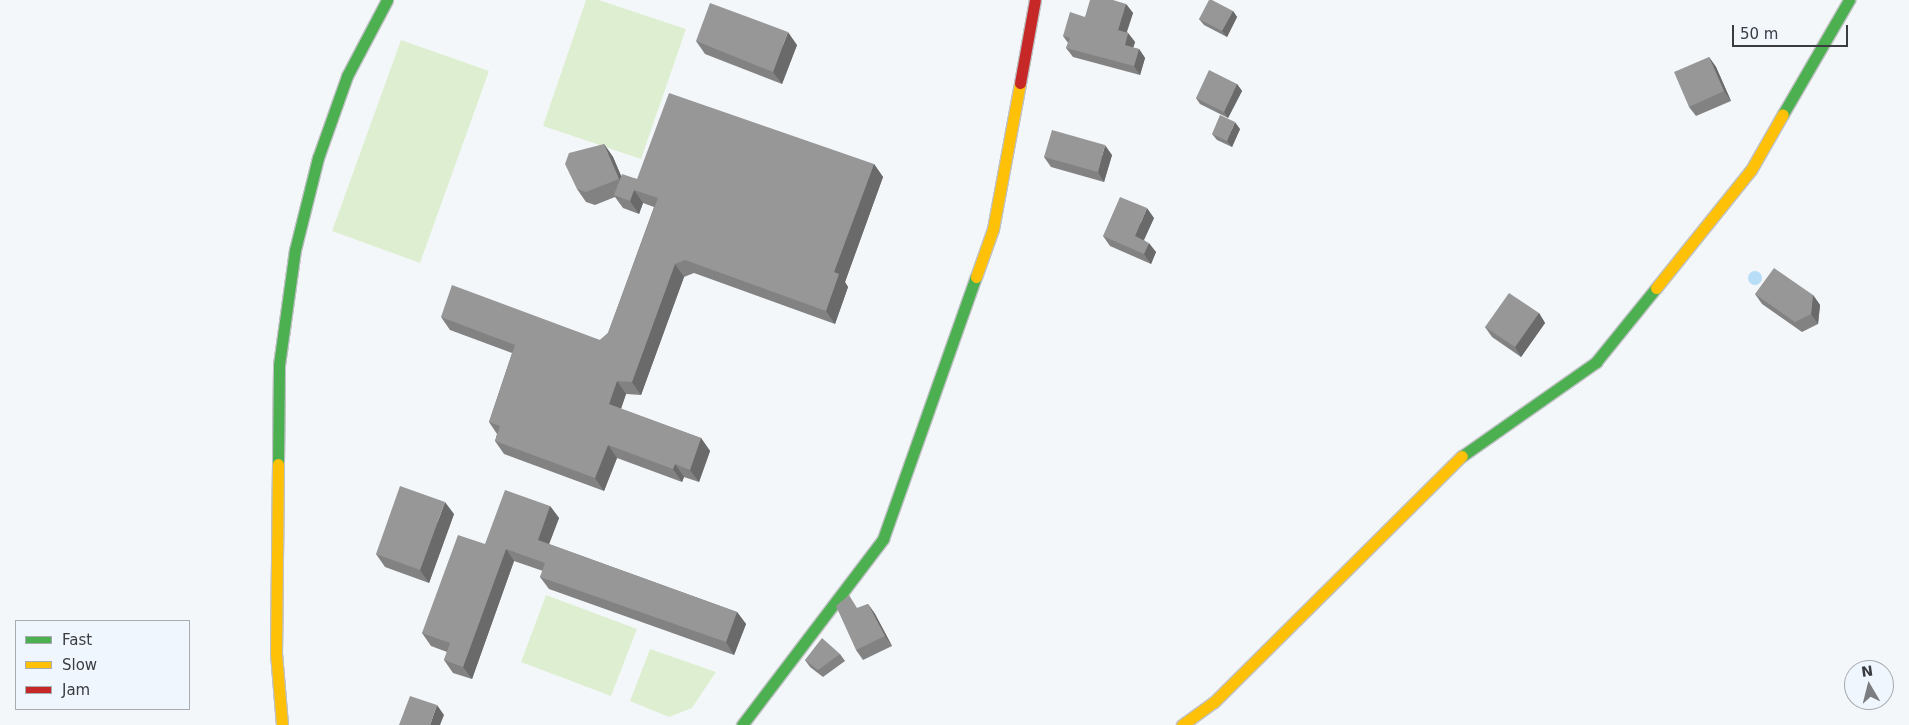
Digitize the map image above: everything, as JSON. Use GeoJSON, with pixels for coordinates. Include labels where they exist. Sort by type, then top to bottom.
{"type":"FeatureCollection","features":[{"type":"Feature","properties":{"kind":"street"},"geometry":{"type":"LineString","coordinates":[[282,725],[276,653],[279,365],[295,250],[318,158],[347,76],[387,0]]}},
{"type":"Feature","properties":{"kind":"street"},"geometry":{"type":"LineString","coordinates":[[742,725],[883,539],[992,229],[1035,0]]}},
{"type":"Feature","properties":{"kind":"street"},"geometry":{"type":"LineString","coordinates":[[1182,725],[1214,702],[1464,454],[1596,362],[1751,170],[1849,0]]}},
{"type":"Feature","properties":{"kind":"green space"},"geometry":{"type":"Polygon","coordinates":[[[586,0],[599,0],[686,29],[641,159],[543,126],[586,0]]]}},
{"type":"Feature","properties":{"kind":"green space"},"geometry":{"type":"Polygon","coordinates":[[[401,40],[489,71],[420,263],[332,231],[401,40]]]}},
{"type":"Feature","properties":{"kind":"green space"},"geometry":{"type":"Polygon","coordinates":[[[546,595],[637,629],[611,696],[521,662],[546,595]]]}},
{"type":"Feature","properties":{"kind":"green space"},"geometry":{"type":"Polygon","coordinates":[[[650,649],[716,672],[692,708],[669,717],[630,701],[650,649]]]}},
{"type":"Feature","properties":{"kind":"water"},"geometry":{"type":"Polygon","coordinates":[[[1752,271],[1758,271],[1762,278],[1758,285],[1752,285],[1748,281],[1748,275],[1752,271]]]}},
{"type":"Feature","properties":{"kind":"building"},"geometry":{"type":"Polygon","coordinates":[[[1090,0],[1113,0],[1126,4],[1118,30],[1128,33],[1125,45],[1139,49],[1134,66],[1066,48],[1070,38],[1063,36],[1070,12],[1085,17],[1090,0]]]}},
{"type":"Feature","properties":{"kind":"building"},"geometry":{"type":"Polygon","coordinates":[[[1209,0],[1233,11],[1222,31],[1199,19],[1209,0]]]}},
{"type":"Feature","properties":{"kind":"building"},"geometry":{"type":"Polygon","coordinates":[[[710,3],[788,32],[773,72],[696,41],[710,3]]]}},
{"type":"Feature","properties":{"kind":"building"},"geometry":{"type":"Polygon","coordinates":[[[1709,57],[1724,91],[1689,107],[1674,72],[1709,57]]]}},
{"type":"Feature","properties":{"kind":"building"},"geometry":{"type":"Polygon","coordinates":[[[1209,70],[1237,84],[1224,112],[1196,98],[1209,70]]]}},
{"type":"Feature","properties":{"kind":"building"},"geometry":{"type":"Polygon","coordinates":[[[669,93],[874,164],[834,272],[839,274],[826,311],[685,260],[675,264],[632,382],[617,381],[609,404],[701,438],[690,470],[675,464],[673,469],[608,445],[595,478],[495,441],[500,426],[489,422],[515,345],[441,317],[452,285],[600,340],[608,333],[658,198],[634,190],[630,201],[614,195],[622,174],[637,179],[669,93]]]}},
{"type":"Feature","properties":{"kind":"building"},"geometry":{"type":"Polygon","coordinates":[[[1220,115],[1235,122],[1227,141],[1212,134],[1220,115]]]}},
{"type":"Feature","properties":{"kind":"building"},"geometry":{"type":"Polygon","coordinates":[[[1052,130],[1105,145],[1098,172],[1044,157],[1052,130]]]}},
{"type":"Feature","properties":{"kind":"building"},"geometry":{"type":"Polygon","coordinates":[[[604,144],[619,179],[586,192],[577,189],[565,164],[569,153],[604,144]]]}},
{"type":"Feature","properties":{"kind":"building"},"geometry":{"type":"Polygon","coordinates":[[[1120,197],[1147,208],[1135,236],[1149,243],[1144,254],[1103,236],[1120,197]]]}},
{"type":"Feature","properties":{"kind":"building"},"geometry":{"type":"Polygon","coordinates":[[[1774,268],[1813,295],[1811,314],[1795,322],[1755,294],[1774,268]]]}},
{"type":"Feature","properties":{"kind":"building"},"geometry":{"type":"Polygon","coordinates":[[[1509,293],[1539,313],[1515,347],[1485,327],[1509,293]]]}},
{"type":"Feature","properties":{"kind":"building"},"geometry":{"type":"Polygon","coordinates":[[[400,486],[445,502],[420,570],[376,554],[400,486]]]}},
{"type":"Feature","properties":{"kind":"building"},"geometry":{"type":"Polygon","coordinates":[[[505,490],[550,506],[538,540],[737,612],[726,642],[540,577],[545,563],[506,549],[463,667],[444,660],[450,643],[422,633],[458,535],[485,544],[505,490]]]}},
{"type":"Feature","properties":{"kind":"building"},"geometry":{"type":"Polygon","coordinates":[[[849,595],[857,608],[868,604],[885,636],[856,650],[836,606],[849,595]]]}},
{"type":"Feature","properties":{"kind":"building"},"geometry":{"type":"Polygon","coordinates":[[[822,638],[840,654],[818,670],[805,660],[822,638]]]}},
{"type":"Feature","properties":{"kind":"building"},"geometry":{"type":"Polygon","coordinates":[[[410,696],[437,705],[430,725],[399,725],[410,696]]]}},
{"type":"Feature","properties":{"kind":"traffic: fast"},"geometry":{"type":"LineString","coordinates":[[278,464],[279,365],[295,250],[318,158],[347,76],[387,0]]}},
{"type":"Feature","properties":{"kind":"traffic: fast"},"geometry":{"type":"LineString","coordinates":[[1783,114],[1849,0]]}},
{"type":"Feature","properties":{"kind":"traffic: fast"},"geometry":{"type":"LineString","coordinates":[[742,725],[883,539],[976,277]]}},
{"type":"Feature","properties":{"kind":"traffic: fast"},"geometry":{"type":"LineString","coordinates":[[1462,456],[1596,362],[1656,288]]}},
{"type":"Feature","properties":{"kind":"traffic: slow"},"geometry":{"type":"LineString","coordinates":[[976,277],[993,229],[1020,83]]}},
{"type":"Feature","properties":{"kind":"traffic: slow"},"geometry":{"type":"LineString","coordinates":[[1656,288],[1751,170],[1783,114]]}},
{"type":"Feature","properties":{"kind":"traffic: slow"},"geometry":{"type":"LineString","coordinates":[[1182,725],[1214,702],[1462,456]]}},
{"type":"Feature","properties":{"kind":"traffic: slow"},"geometry":{"type":"LineString","coordinates":[[278,464],[276,653],[282,725]]}},
{"type":"Feature","properties":{"kind":"traffic: jam"},"geometry":{"type":"LineString","coordinates":[[1020,83],[1035,0]]}}]}
